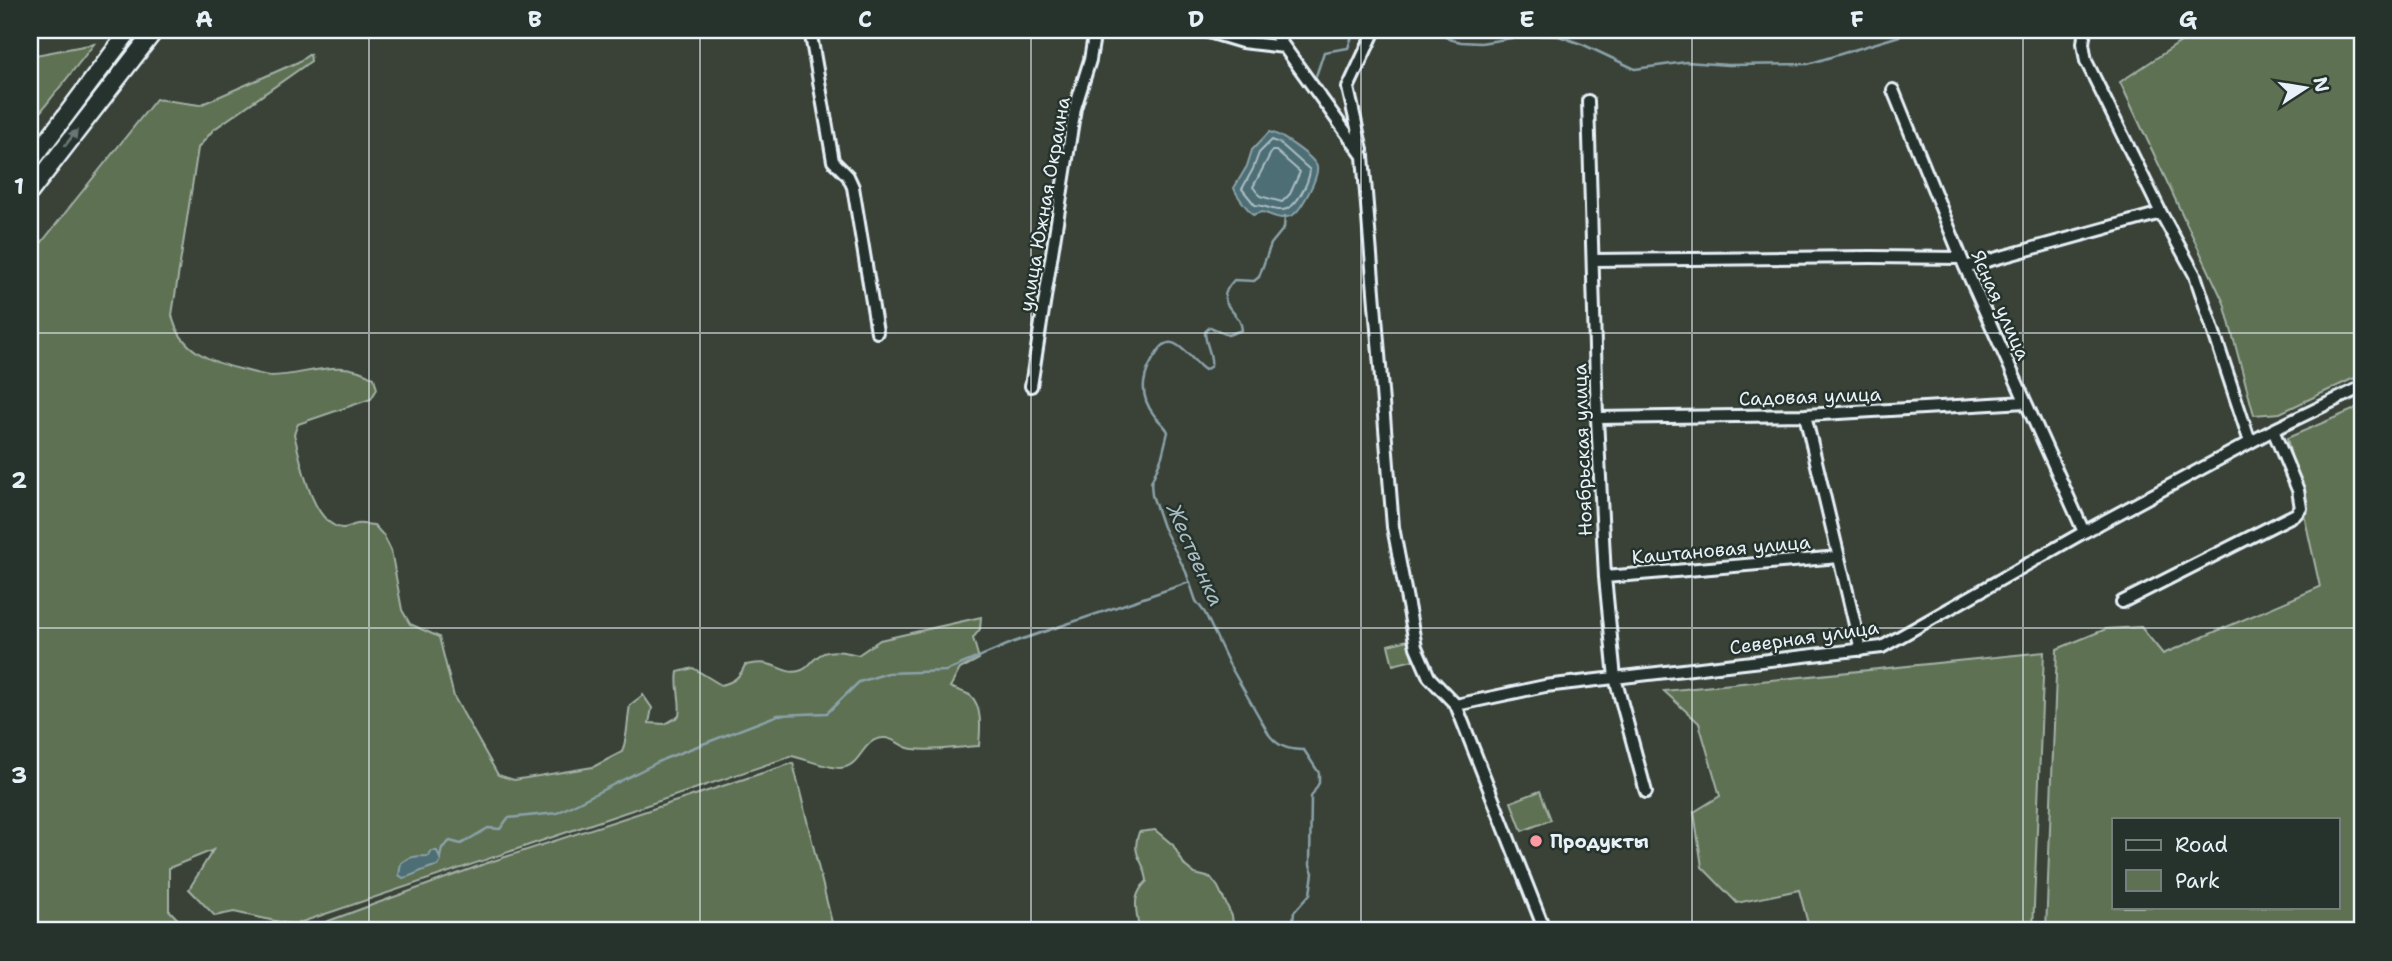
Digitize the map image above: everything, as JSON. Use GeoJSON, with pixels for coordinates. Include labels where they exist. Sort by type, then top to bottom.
{"type":"FeatureCollection","features":[{"type":"Feature","properties":{"kind":"main road"},"geometry":{"type":"LineString","coordinates":[[30,163],[130,30]]}},
{"type":"Feature","properties":{"kind":"main road"},"geometry":{"type":"LineString","coordinates":[[30,192],[155,30]]}},
{"type":"Feature","properties":{"kind":"street"},"geometry":{"type":"LineString","coordinates":[[810,30],[833,161],[848,176],[853,187],[877,332]]}},
{"type":"Feature","properties":{"kind":"street","name":"улица Южная Окраина"},"geometry":{"type":"LineString","coordinates":[[1031,386],[1075,108],[1090,60],[1095,30]]}},
{"type":"Feature","properties":{"kind":"street"},"geometry":{"type":"LineString","coordinates":[[1202,30],[1242,42],[1284,47]]}},
{"type":"Feature","properties":{"kind":"street"},"geometry":{"type":"LineString","coordinates":[[1272,30],[1363,156]]}},
{"type":"Feature","properties":{"kind":"street"},"geometry":{"type":"LineString","coordinates":[[1375,30],[1348,88],[1363,156],[1393,527],[1416,647],[1429,677],[1456,705],[1545,931]]}},
{"type":"Feature","properties":{"kind":"street"},"geometry":{"type":"LineString","coordinates":[[2085,30],[2083,43],[2086,61],[2161,213],[2196,275],[2250,442]]}},
{"type":"Feature","properties":{"kind":"street","name":"Ясная улица"},"geometry":{"type":"LineString","coordinates":[[1893,90],[1963,263],[2084,532]]}},
{"type":"Feature","properties":{"kind":"street","name":"Ноябрьская улица"},"geometry":{"type":"LineString","coordinates":[[1588,101],[1597,418],[1605,577],[1615,678],[1646,792]]}},
{"type":"Feature","properties":{"kind":"street"},"geometry":{"type":"LineString","coordinates":[[1594,260],[1871,257],[1963,263],[2161,213]]}},
{"type":"Feature","properties":{"kind":"street"},"geometry":{"type":"LineString","coordinates":[[2123,601],[2296,514],[2301,508],[2298,490],[2273,430],[2362,387]]}},
{"type":"Feature","properties":{"kind":"street","name":"Садовая улица"},"geometry":{"type":"LineString","coordinates":[[1597,418],[1805,415],[2025,402]]}},
{"type":"Feature","properties":{"kind":"street"},"geometry":{"type":"LineString","coordinates":[[1805,415],[1861,650]]}},
{"type":"Feature","properties":{"kind":"street","name":"Северная улица"},"geometry":{"type":"LineString","coordinates":[[1456,705],[1545,686],[1882,648],[2084,532],[2273,430]]}},
{"type":"Feature","properties":{"kind":"street","name":"Каштановая улица"},"geometry":{"type":"LineString","coordinates":[[1605,577],[1839,557]]}},
{"type":"Feature","properties":{"kind":"green space"},"geometry":{"type":"Polygon","coordinates":[[[2199,30],[2362,30],[2362,376],[2280,413],[2254,415],[2224,303],[2120,82],[2199,30]]]}},
{"type":"Feature","properties":{"kind":"green space"},"geometry":{"type":"Polygon","coordinates":[[[94,44],[30,125],[30,56],[94,44]]]}},
{"type":"Feature","properties":{"kind":"green space"},"geometry":{"type":"Polygon","coordinates":[[[310,54],[311,61],[213,130],[198,148],[172,315],[176,327],[189,346],[209,359],[232,367],[270,376],[348,368],[374,378],[377,389],[371,399],[298,424],[294,434],[304,474],[315,503],[331,524],[344,528],[359,524],[374,525],[384,536],[391,550],[402,610],[410,624],[439,637],[454,697],[498,775],[514,780],[593,767],[622,752],[630,705],[643,695],[652,708],[649,723],[665,724],[679,716],[678,672],[693,668],[721,685],[736,678],[745,665],[756,663],[794,672],[805,669],[825,652],[858,655],[880,640],[981,617],[980,629],[973,638],[979,659],[960,669],[950,687],[971,696],[975,701],[980,720],[979,746],[921,750],[883,738],[870,743],[853,763],[840,768],[792,756],[293,925],[234,912],[215,916],[189,889],[213,850],[169,868],[169,910],[189,931],[30,931],[30,257],[156,99],[200,105],[298,62],[310,54]]]}},
{"type":"Feature","properties":{"kind":"green space"},"geometry":{"type":"Polygon","coordinates":[[[2362,406],[2362,931],[2046,931],[2057,649],[2106,629],[2141,627],[2163,654],[2320,587],[2287,438],[2362,406]]]}},
{"type":"Feature","properties":{"kind":"green space"},"geometry":{"type":"Polygon","coordinates":[[[1408,640],[1413,660],[1393,665],[1388,645],[1408,640]]]}},
{"type":"Feature","properties":{"kind":"green space"},"geometry":{"type":"Polygon","coordinates":[[[2044,652],[2033,931],[1810,931],[1799,890],[1737,903],[1702,867],[1694,812],[1720,796],[1699,723],[1664,691],[2044,652]]]}},
{"type":"Feature","properties":{"kind":"green space"},"geometry":{"type":"Polygon","coordinates":[[[793,763],[834,931],[301,931],[487,863],[793,763]]]}},
{"type":"Feature","properties":{"kind":"green space"},"geometry":{"type":"Polygon","coordinates":[[[1540,791],[1551,820],[1522,831],[1511,802],[1540,791]]]}},
{"type":"Feature","properties":{"kind":"green space"},"geometry":{"type":"Polygon","coordinates":[[[1155,830],[1173,845],[1185,866],[1195,874],[1211,878],[1232,916],[1234,931],[1139,931],[1136,898],[1147,881],[1137,853],[1137,840],[1139,832],[1155,830]]]}},
{"type":"Feature","properties":{"kind":"water"},"geometry":{"type":"Polygon","coordinates":[[[1269,132],[1296,146],[1310,157],[1317,167],[1312,185],[1300,207],[1293,215],[1282,218],[1261,212],[1253,215],[1234,188],[1247,166],[1252,150],[1269,132]]]}},
{"type":"Feature","properties":{"kind":"water"},"geometry":{"type":"Polygon","coordinates":[[[431,851],[437,851],[441,861],[437,866],[403,878],[399,875],[401,863],[414,857],[429,856],[431,851]]]}},
{"type":"Feature","properties":{"kind":"waterway","name":"Жественка"},"geometry":{"type":"LineString","coordinates":[[1316,76],[1324,52],[1348,48],[1354,30]]}},
{"type":"Feature","properties":{"kind":"waterway"},"geometry":{"type":"LineString","coordinates":[[1435,30],[1449,39],[1481,43],[1530,35],[1559,36],[1635,69],[1686,62],[1728,65],[1808,64],[1919,30]]}},
{"type":"Feature","properties":{"kind":"waterway"},"geometry":{"type":"LineString","coordinates":[[2027,30],[2038,34]]}},
{"type":"Feature","properties":{"kind":"waterway","name":"Жественка"},"geometry":{"type":"LineString","coordinates":[[1285,216],[1284,228],[1271,244],[1259,277],[1254,281],[1234,280],[1227,289],[1226,302],[1237,317],[1242,330],[1228,335],[1210,327],[1205,332],[1211,362],[1211,366],[1205,370],[1177,345],[1165,344],[1149,366],[1144,391],[1149,407],[1168,432],[1151,483],[1152,495],[1163,527],[1186,572],[1196,601],[1205,613],[1229,664],[1270,736],[1285,747],[1304,750],[1319,773],[1319,783],[1311,797],[1310,865],[1313,873],[1310,894],[1294,912],[1292,931]]}},
{"type":"Feature","properties":{"kind":"waterway"},"geometry":{"type":"LineString","coordinates":[[440,857],[442,848],[450,841],[461,844],[488,828],[500,829],[508,818],[557,813],[664,759],[778,715],[827,713],[859,682],[888,673],[946,671],[1014,642],[1190,582]]}},
{"type":"Feature","properties":{"kind":"place","name":"Продукты"},"geometry":{"type":"Point","coordinates":[1536,841]}}]}
